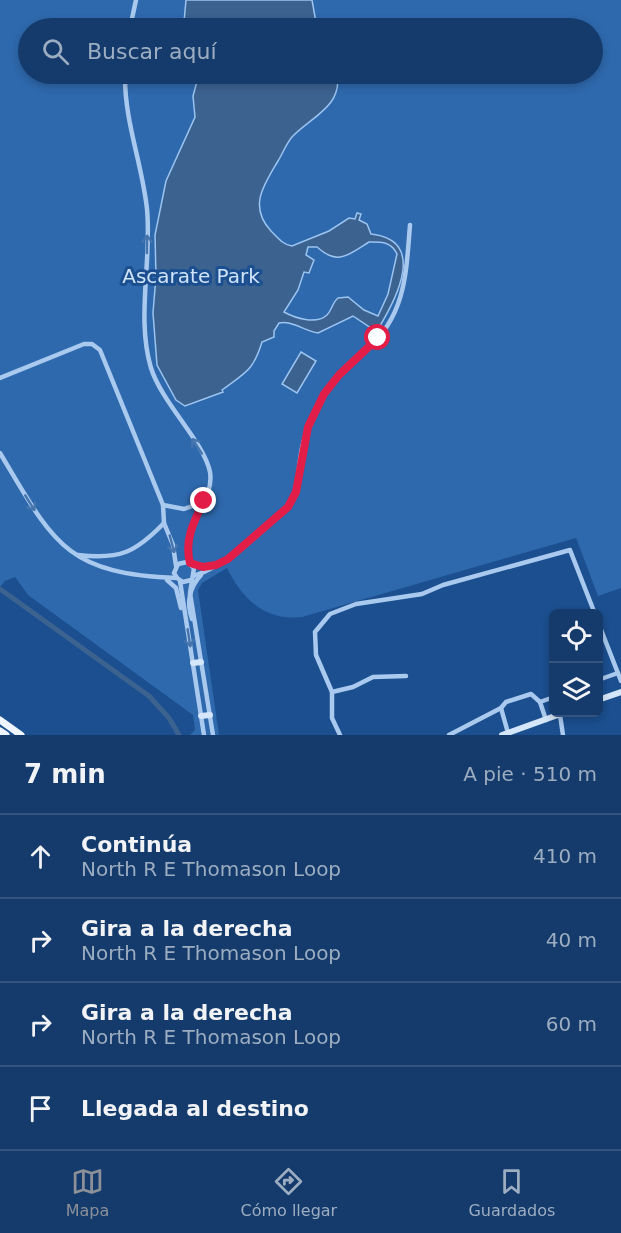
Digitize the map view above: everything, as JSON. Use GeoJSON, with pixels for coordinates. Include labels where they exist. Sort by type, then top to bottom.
{"type":"FeatureCollection","features":[{"type":"Feature","properties":{"kind":"main road"},"geometry":{"type":"LineString","coordinates":[[193,663],[201,662]]}},
{"type":"Feature","properties":{"kind":"main road"},"geometry":{"type":"LineString","coordinates":[[603,698],[621,692]]}},
{"type":"Feature","properties":{"kind":"main road"},"geometry":{"type":"LineString","coordinates":[[201,716],[210,715]]}},
{"type":"Feature","properties":{"kind":"main road"},"geometry":{"type":"LineString","coordinates":[[505,734],[554,717]]}},
{"type":"Feature","properties":{"kind":"main road"},"geometry":{"type":"LineString","coordinates":[[0,720],[21,735]]}},
{"type":"Feature","properties":{"kind":"main road"},"geometry":{"type":"LineString","coordinates":[[0,731],[6,735]]}},
{"type":"Feature","properties":{"kind":"street"},"geometry":{"type":"LineString","coordinates":[[132,18],[136,0]]}},
{"type":"Feature","properties":{"kind":"street"},"geometry":{"type":"LineString","coordinates":[[126,84],[127,110],[147,211],[148,353],[159,387],[209,466],[210,482],[189,537],[192,578],[190,593],[213,735]]}},
{"type":"Feature","properties":{"kind":"street"},"geometry":{"type":"LineString","coordinates":[[0,453],[45,526],[58,542],[75,555],[115,571],[158,578],[178,580],[201,575],[237,552],[283,512],[292,500],[308,427],[324,394],[339,375],[378,338],[396,311],[407,274],[410,225]]}},
{"type":"Feature","properties":{"kind":"street"},"geometry":{"type":"LineString","coordinates":[[0,378],[84,344],[96,345],[100,350],[163,505],[164,523],[173,545],[204,735]]}},
{"type":"Feature","properties":{"kind":"street"},"geometry":{"type":"LineString","coordinates":[[163,505],[184,509],[204,501]]}},
{"type":"Feature","properties":{"kind":"street"},"geometry":{"type":"LineString","coordinates":[[75,555],[105,557],[130,552],[145,542],[164,523]]}},
{"type":"Feature","properties":{"kind":"street"},"geometry":{"type":"LineString","coordinates":[[340,735],[332,718],[332,692],[316,655],[315,632],[330,614],[356,604],[422,594],[465,579],[570,550],[593,609]]}},
{"type":"Feature","properties":{"kind":"street"},"geometry":{"type":"LineString","coordinates":[[176,566],[181,562],[216,565]]}},
{"type":"Feature","properties":{"kind":"street"},"geometry":{"type":"LineString","coordinates":[[190,593],[201,575]]}},
{"type":"Feature","properties":{"kind":"street"},"geometry":{"type":"LineString","coordinates":[[158,578],[173,584],[184,613]]}},
{"type":"Feature","properties":{"kind":"street"},"geometry":{"type":"LineString","coordinates":[[603,635],[621,681]]}},
{"type":"Feature","properties":{"kind":"street"},"geometry":{"type":"LineString","coordinates":[[603,678],[618,673]]}},
{"type":"Feature","properties":{"kind":"street"},"geometry":{"type":"LineString","coordinates":[[332,692],[353,687],[373,677],[406,676]]}},
{"type":"Feature","properties":{"kind":"street"},"geometry":{"type":"LineString","coordinates":[[449,735],[501,708],[506,702],[531,694],[540,702],[546,720]]}},
{"type":"Feature","properties":{"kind":"street"},"geometry":{"type":"LineString","coordinates":[[540,702],[549,699]]}},
{"type":"Feature","properties":{"kind":"street"},"geometry":{"type":"LineString","coordinates":[[501,708],[505,734]]}},
{"type":"Feature","properties":{"kind":"street"},"geometry":{"type":"LineString","coordinates":[[563,717],[563,735]]}},
{"type":"Feature","properties":{"kind":"green space","name":"Ascarate Park"},"geometry":{"type":"Polygon","coordinates":[[[0,0],[621,0],[621,588],[598,596],[576,538],[302,617],[277,615],[256,606],[240,589],[227,568],[202,583],[198,590],[219,735],[190,735],[195,730],[193,715],[28,595],[15,577],[5,581],[0,587],[0,0]]]}},
{"type":"Feature","properties":{"kind":"shaded area"},"geometry":{"type":"Polygon","coordinates":[[[186,0],[312,0],[315,18],[184,18],[186,0]]]}},
{"type":"Feature","properties":{"kind":"shaded area"},"geometry":{"type":"Polygon","coordinates":[[[196,84],[338,84],[330,103],[288,143],[264,187],[259,204],[260,213],[271,231],[283,242],[292,246],[329,231],[349,218],[355,219],[357,213],[361,214],[359,220],[367,224],[371,234],[388,239],[398,247],[403,259],[403,272],[393,302],[378,329],[371,328],[353,316],[318,333],[288,323],[279,323],[274,331],[274,337],[262,342],[252,365],[243,375],[222,390],[223,392],[185,406],[176,400],[157,365],[153,313],[156,276],[155,235],[166,181],[195,117],[193,96],[196,84]],[[369,242],[349,254],[337,257],[324,253],[317,247],[308,247],[306,255],[314,260],[309,273],[304,272],[298,290],[284,312],[300,318],[317,320],[327,315],[338,298],[348,297],[364,310],[378,316],[388,294],[397,254],[389,244],[369,242]]]}},
{"type":"Feature","properties":{"kind":"shaded area"},"geometry":{"type":"Polygon","coordinates":[[[301,352],[316,361],[297,393],[282,384],[301,352]]]}},
{"type":"Feature","properties":{"kind":"waterway"},"geometry":{"type":"LineString","coordinates":[[0,589],[149,696],[169,718],[179,735]]}},
{"type":"Feature","properties":{"kind":"route"},"geometry":{"type":"LineString","coordinates":[[204,501],[193,525],[188,546],[190,563],[193,566],[203,567],[216,565],[228,559],[288,507],[296,492],[300,458],[314,412],[331,384],[378,338]]}}]}
